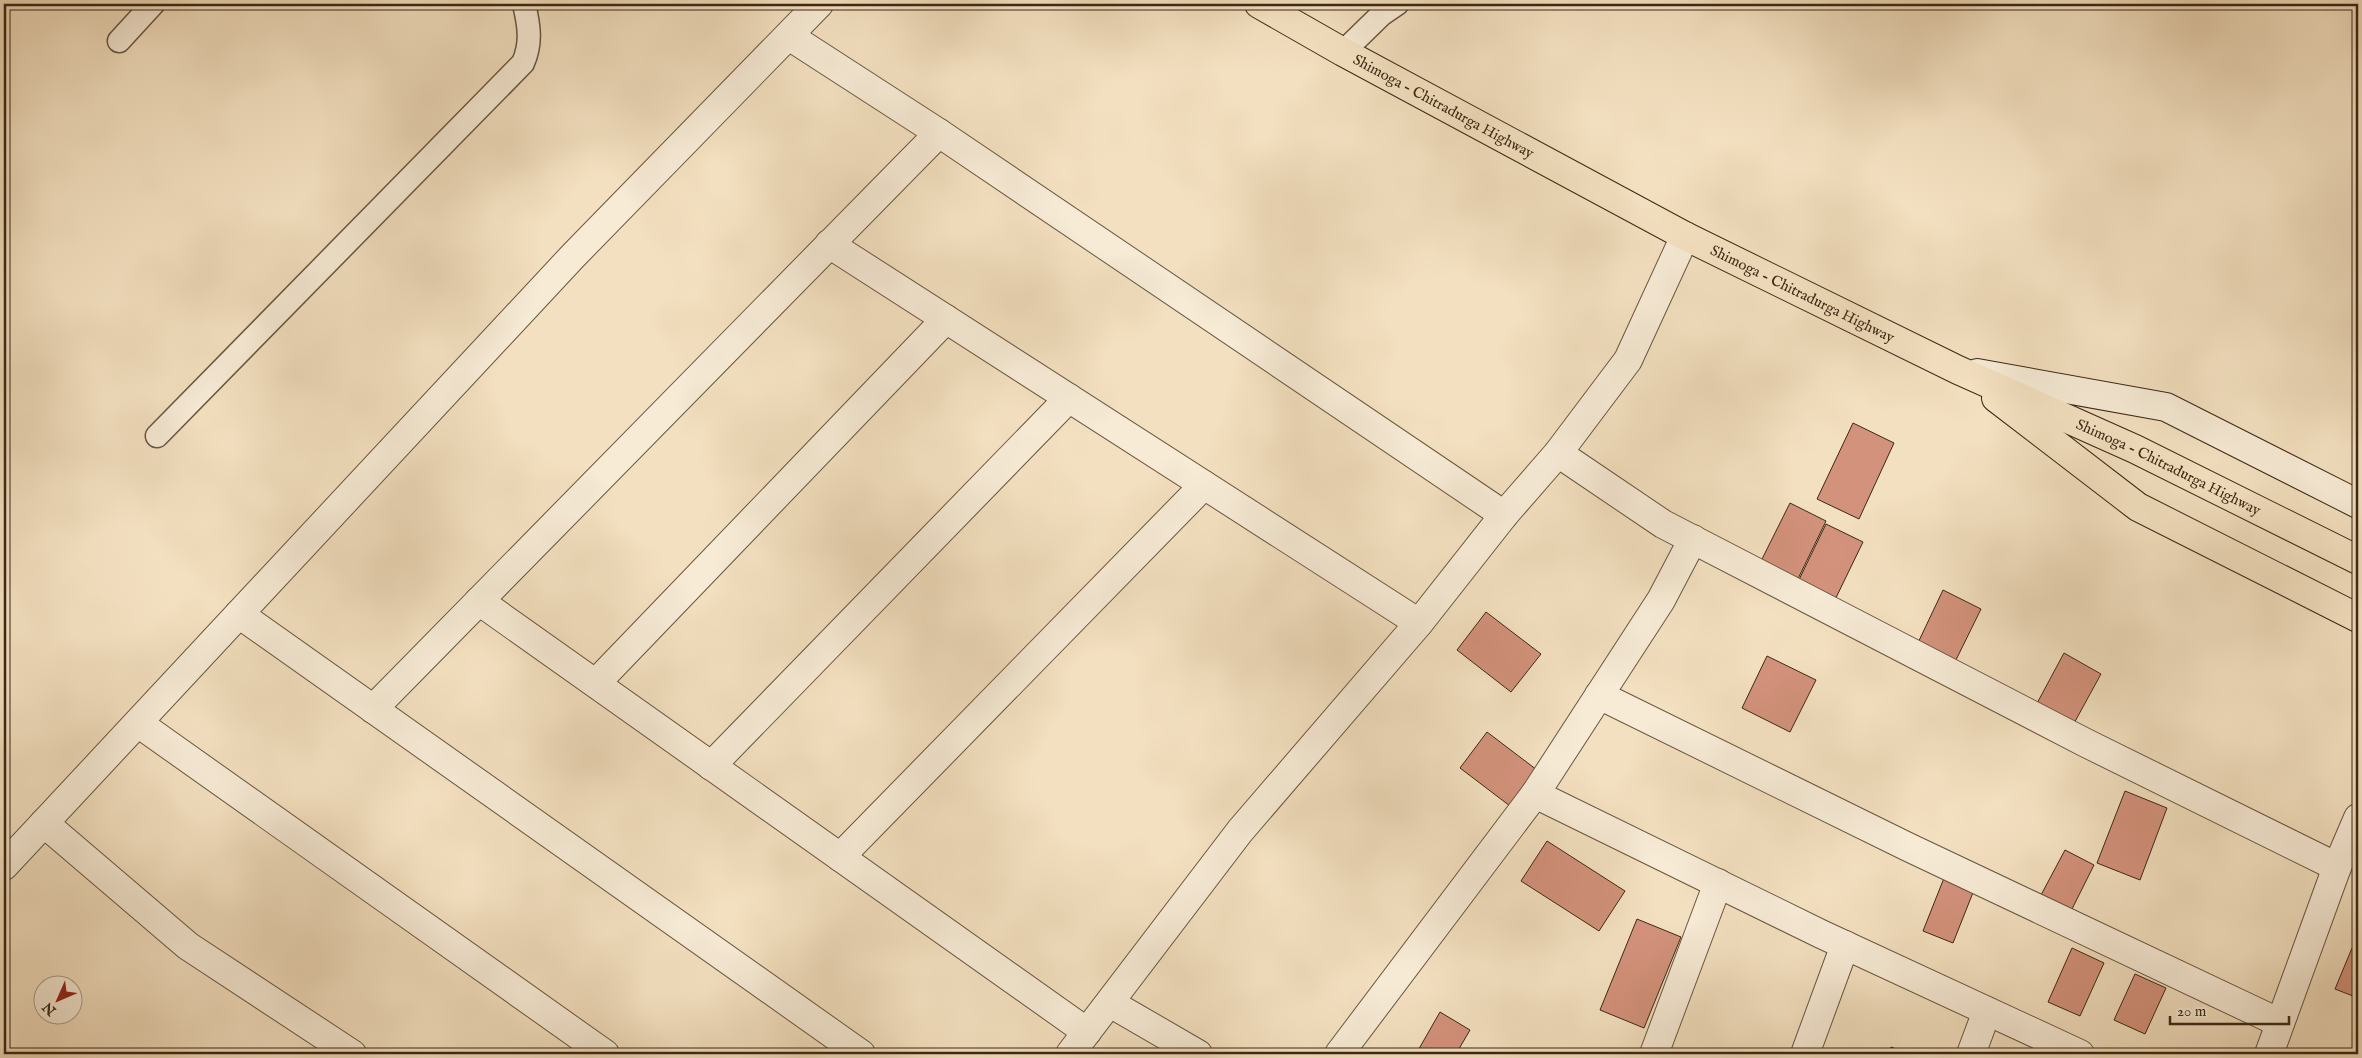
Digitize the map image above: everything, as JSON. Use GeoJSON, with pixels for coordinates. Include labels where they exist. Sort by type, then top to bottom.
{"type":"FeatureCollection","features":[{"type":"Feature","properties":{"kind":"main road","name":"Shimoga - Chitradurga Highway"},"geometry":{"type":"LineString","coordinates":[[1259,4],[1343,52],[1686,236],[1958,370],[2135,449],[2358,560]]}},
{"type":"Feature","properties":{"kind":"main road"},"geometry":{"type":"LineString","coordinates":[[1958,370],[2138,507],[2358,618]]}},
{"type":"Feature","properties":{"kind":"street"},"geometry":{"type":"LineString","coordinates":[[4,866],[573,256],[789,36],[818,4]]}},
{"type":"Feature","properties":{"kind":"street"},"geometry":{"type":"LineString","coordinates":[[789,36],[939,133],[1504,515]]}},
{"type":"Feature","properties":{"kind":"street"},"geometry":{"type":"LineString","coordinates":[[373,708],[939,133]]}},
{"type":"Feature","properties":{"kind":"street"},"geometry":{"type":"LineString","coordinates":[[1070,1054],[1240,831],[1419,622],[1504,515],[1558,453],[1628,360],[1686,236]]}},
{"type":"Feature","properties":{"kind":"street"},"geometry":{"type":"LineString","coordinates":[[829,244],[1419,622]]}},
{"type":"Feature","properties":{"kind":"street"},"geometry":{"type":"LineString","coordinates":[[596,684],[946,319]]}},
{"type":"Feature","properties":{"kind":"street"},"geometry":{"type":"LineString","coordinates":[[1958,370],[2166,407],[2358,504]]}},
{"type":"Feature","properties":{"kind":"street"},"geometry":{"type":"LineString","coordinates":[[711,766],[1069,398]]}},
{"type":"Feature","properties":{"kind":"street"},"geometry":{"type":"LineString","coordinates":[[1558,453],[1663,524],[2086,743],[2337,867]]}},
{"type":"Feature","properties":{"kind":"street"},"geometry":{"type":"LineString","coordinates":[[840,857],[1204,485]]}},
{"type":"Feature","properties":{"kind":"street"},"geometry":{"type":"LineString","coordinates":[[1339,1054],[1535,794],[1661,600],[1693,539]]}},
{"type":"Feature","properties":{"kind":"street"},"geometry":{"type":"LineString","coordinates":[[479,601],[1087,1032]]}},
{"type":"Feature","properties":{"kind":"street"},"geometry":{"type":"LineString","coordinates":[[239,614],[861,1054]]}},
{"type":"Feature","properties":{"kind":"street"},"geometry":{"type":"LineString","coordinates":[[1599,695],[1908,847],[2280,1023]]}},
{"type":"Feature","properties":{"kind":"street"},"geometry":{"type":"LineString","coordinates":[[138,723],[606,1054]]}},
{"type":"Feature","properties":{"kind":"street"},"geometry":{"type":"LineString","coordinates":[[1535,794],[1845,945],[2080,1054]]}},
{"type":"Feature","properties":{"kind":"street"},"geometry":{"type":"LineString","coordinates":[[2269,1054],[2337,867],[2358,818]]}},
{"type":"Feature","properties":{"kind":"street"},"geometry":{"type":"LineString","coordinates":[[44,823],[188,946],[352,1054]]}},
{"type":"Feature","properties":{"kind":"street"},"geometry":{"type":"LineString","coordinates":[[1654,1054],[1718,884]]}},
{"type":"Feature","properties":{"kind":"street"},"geometry":{"type":"LineString","coordinates":[[1805,1054],[1845,945]]}},
{"type":"Feature","properties":{"kind":"street"},"geometry":{"type":"LineString","coordinates":[[1110,1003],[1198,1054]]}},
{"type":"Feature","properties":{"kind":"street"},"geometry":{"type":"LineString","coordinates":[[1971,1054],[1987,1011]]}},
{"type":"Feature","properties":{"kind":"lane"},"geometry":{"type":"LineString","coordinates":[[119,41],[153,4]]}},
{"type":"Feature","properties":{"kind":"lane"},"geometry":{"type":"LineString","coordinates":[[157,436],[524,63],[529,50],[529,35],[524,4]]}},
{"type":"Feature","properties":{"kind":"lane"},"geometry":{"type":"LineString","coordinates":[[1343,52],[1381,15],[1397,4]]}},
{"type":"Feature","properties":{"kind":"building"},"geometry":{"type":"Polygon","coordinates":[[[1853,423],[1894,443],[1859,519],[1817,499],[1853,423]]]}},
{"type":"Feature","properties":{"kind":"building"},"geometry":{"type":"Polygon","coordinates":[[[1790,503],[1826,521],[1794,587],[1757,569],[1790,503]]]}},
{"type":"Feature","properties":{"kind":"building"},"geometry":{"type":"Polygon","coordinates":[[[1826,524],[1863,542],[1831,608],[1794,590],[1826,524]]]}},
{"type":"Feature","properties":{"kind":"building"},"geometry":{"type":"Polygon","coordinates":[[[1943,590],[1981,609],[1953,666],[1916,647],[1943,590]]]}},
{"type":"Feature","properties":{"kind":"building"},"geometry":{"type":"Polygon","coordinates":[[[1486,612],[1541,654],[1511,692],[1457,650],[1486,612]]]}},
{"type":"Feature","properties":{"kind":"building"},"geometry":{"type":"Polygon","coordinates":[[[2064,653],[2101,674],[2072,727],[2035,707],[2064,653]]]}},
{"type":"Feature","properties":{"kind":"building"},"geometry":{"type":"Polygon","coordinates":[[[1767,656],[1816,680],[1790,732],[1742,708],[1767,656]]]}},
{"type":"Feature","properties":{"kind":"building"},"geometry":{"type":"Polygon","coordinates":[[[1487,732],[1537,770],[1510,806],[1460,768],[1487,732]]]}},
{"type":"Feature","properties":{"kind":"building"},"geometry":{"type":"Polygon","coordinates":[[[2125,791],[2167,808],[2140,880],[2097,863],[2125,791]]]}},
{"type":"Feature","properties":{"kind":"building"},"geometry":{"type":"Polygon","coordinates":[[[1547,841],[1625,891],[1599,931],[1521,881],[1547,841]]]}},
{"type":"Feature","properties":{"kind":"building"},"geometry":{"type":"Polygon","coordinates":[[[2065,850],[2094,865],[2071,911],[2041,895],[2065,850]]]}},
{"type":"Feature","properties":{"kind":"building"},"geometry":{"type":"Polygon","coordinates":[[[1944,878],[1974,890],[1953,943],[1923,931],[1944,878]]]}},
{"type":"Feature","properties":{"kind":"building"},"geometry":{"type":"Polygon","coordinates":[[[1637,919],[1681,937],[1644,1028],[1600,1010],[1637,919]]]}},
{"type":"Feature","properties":{"kind":"building"},"geometry":{"type":"Polygon","coordinates":[[[2072,948],[2104,963],[2080,1016],[2048,1002],[2072,948]]]}},
{"type":"Feature","properties":{"kind":"building"},"geometry":{"type":"Polygon","coordinates":[[[2352,948],[2358,951],[2358,998],[2335,989],[2352,948]]]}},
{"type":"Feature","properties":{"kind":"building"},"geometry":{"type":"Polygon","coordinates":[[[2135,974],[2166,988],[2145,1034],[2114,1020],[2135,974]]]}},
{"type":"Feature","properties":{"kind":"building"},"geometry":{"type":"Polygon","coordinates":[[[1440,1012],[1470,1030],[1456,1054],[1416,1054],[1440,1012]]]}},
{"type":"Feature","properties":{"kind":"building"},"geometry":{"type":"Polygon","coordinates":[[[1891,1047],[1911,1054],[1888,1054],[1891,1047]]]}}]}
